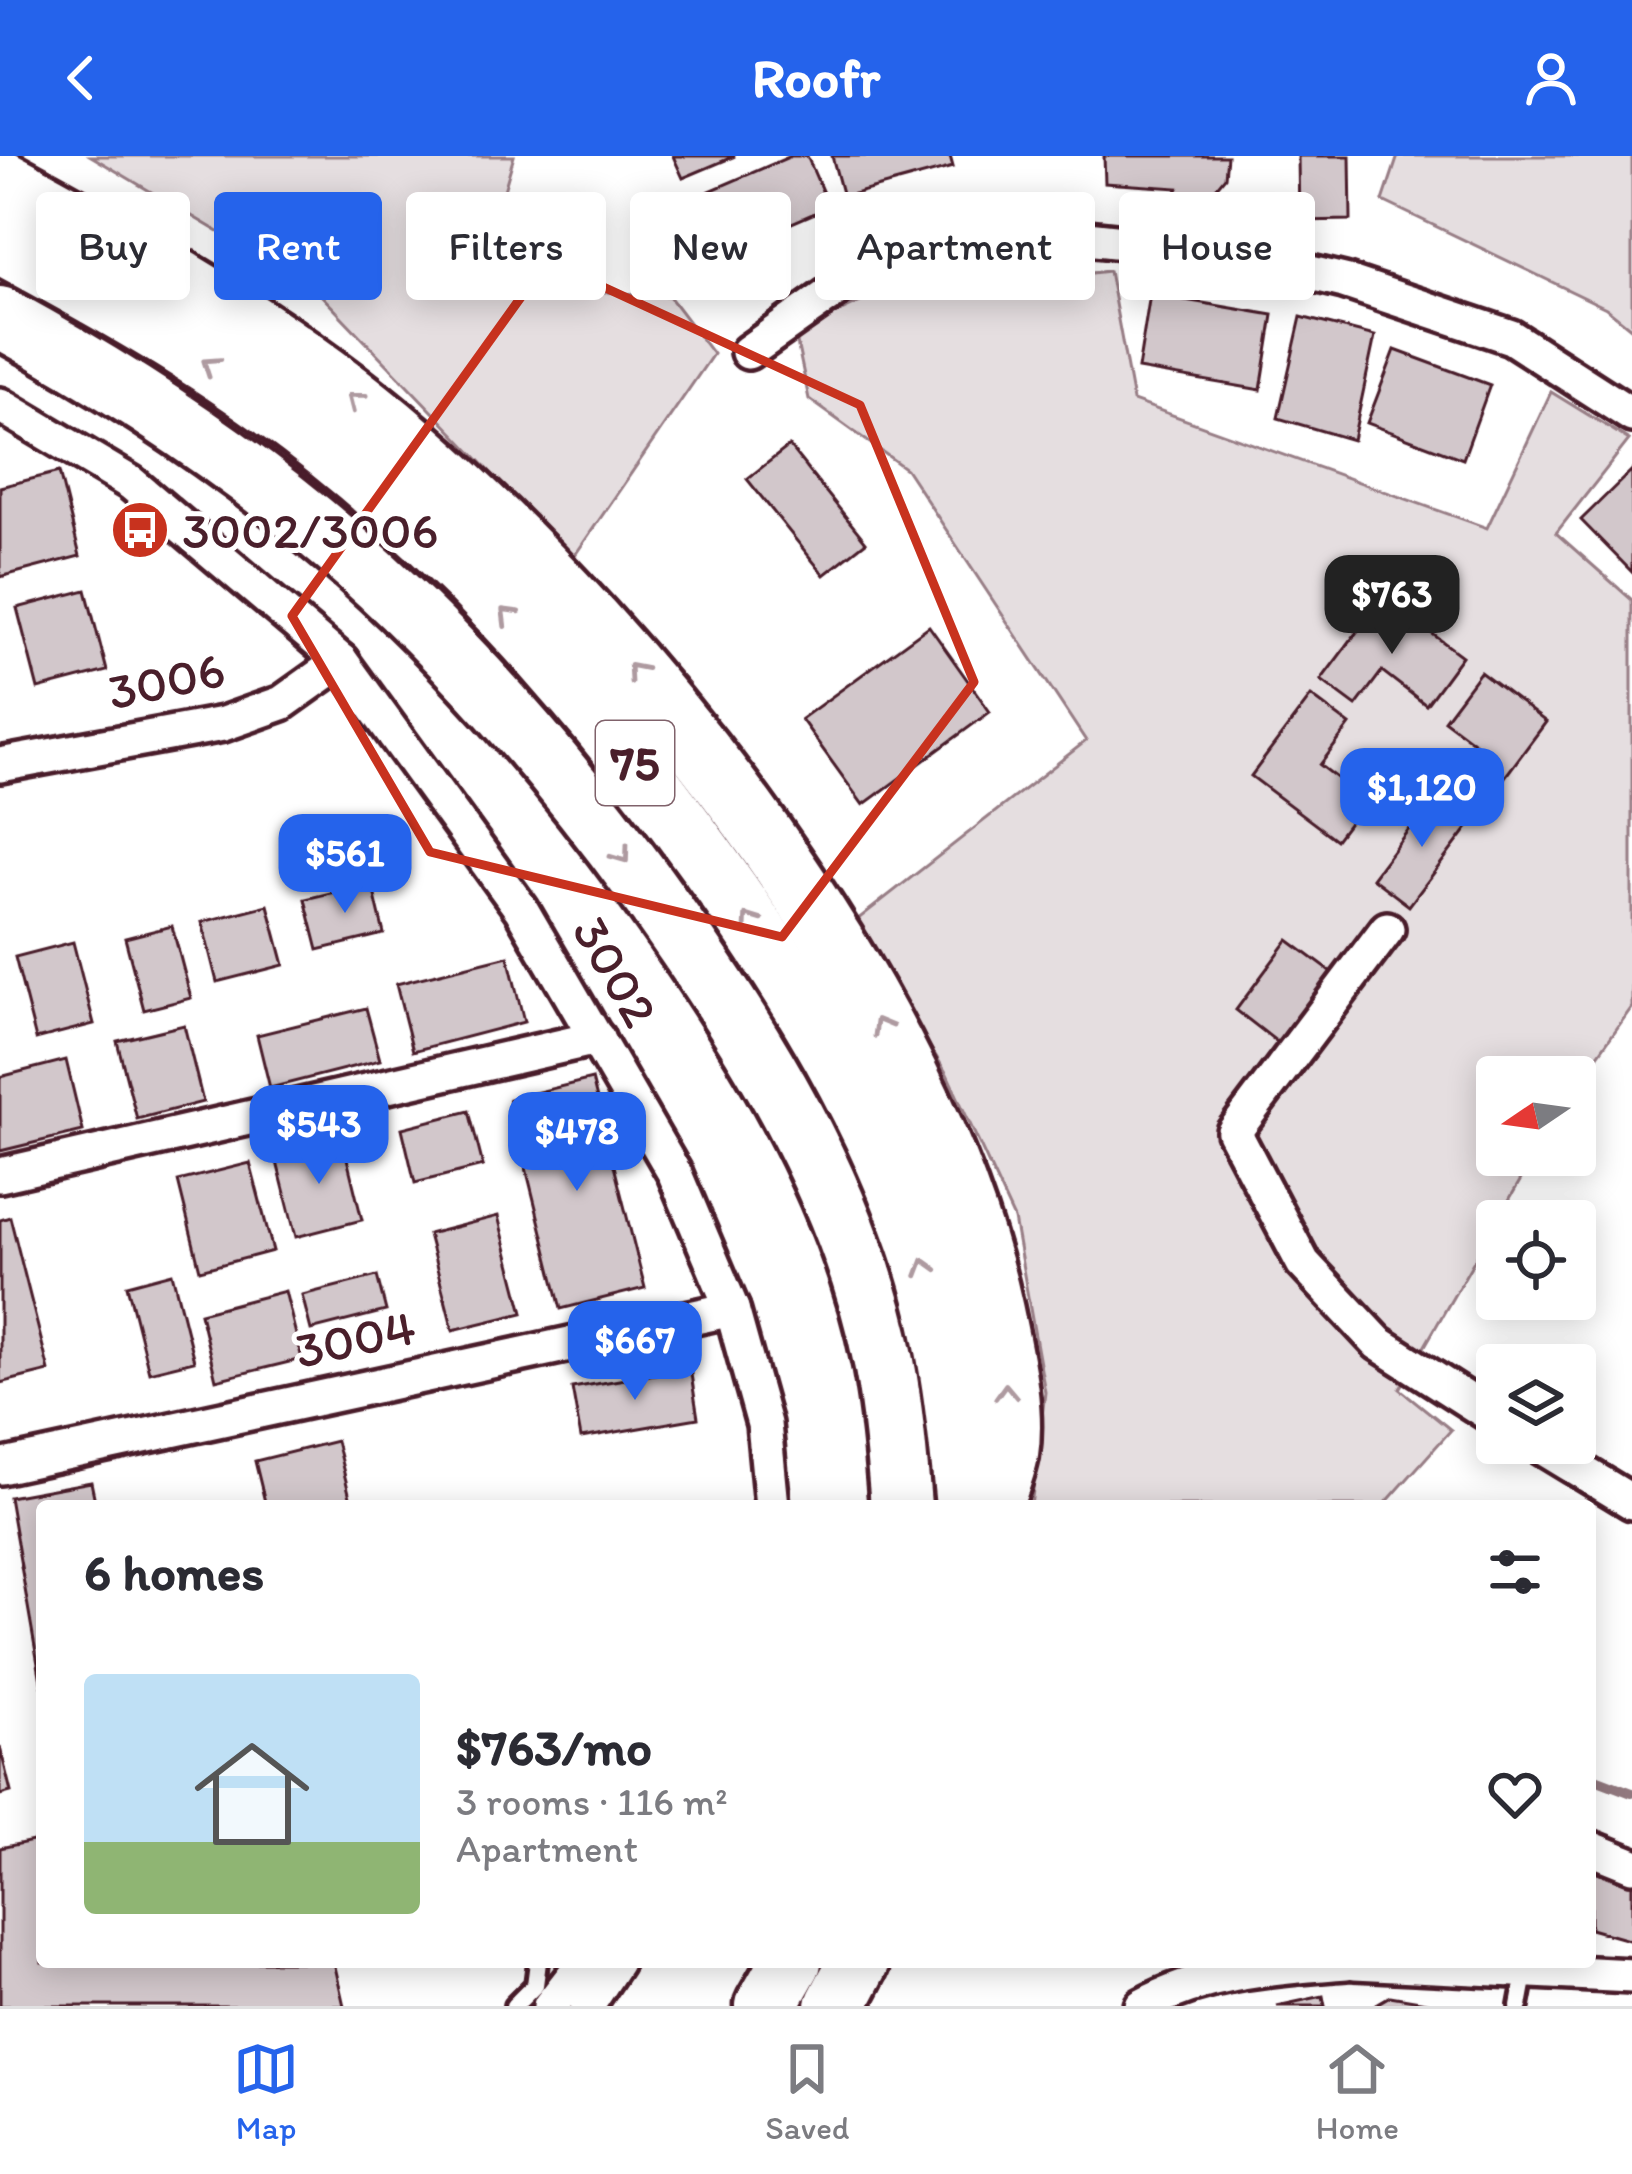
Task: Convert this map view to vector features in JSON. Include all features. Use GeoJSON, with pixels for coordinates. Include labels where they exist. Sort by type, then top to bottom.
{"type":"FeatureCollection","features":[{"type":"Feature","properties":{"kind":"highway"},"geometry":{"type":"LineString","coordinates":[[0,179],[209,296],[409,442],[508,535],[651,689],[813,913],[910,1075],[947,1159],[980,1250],[1004,1364],[1008,1453],[994,1500]]}},
{"type":"Feature","properties":{"kind":"highway","name":"75"},"geometry":{"type":"LineString","coordinates":[[0,243],[179,344],[272,407],[372,486],[542,650],[607,725],[755,927],[860,1101],[926,1266],[947,1349],[965,1500]]}},
{"type":"Feature","properties":{"kind":"highway","name":"75"},"geometry":{"type":"LineString","coordinates":[[0,317],[145,399],[314,523],[452,651],[556,765],[701,964],[802,1131],[835,1204],[884,1361],[900,1500]]}},
{"type":"Feature","properties":{"kind":"highway"},"geometry":{"type":"LineString","coordinates":[[766,2006],[788,1968]]}},
{"type":"Feature","properties":{"kind":"highway"},"geometry":{"type":"LineString","coordinates":[[836,2006],[856,1968]]}},
{"type":"Feature","properties":{"kind":"street"},"geometry":{"type":"LineString","coordinates":[[748,352],[860,273],[952,252],[1078,237],[1227,253],[1344,281],[1510,338],[1632,415]]}},
{"type":"Feature","properties":{"kind":"street","name":"3002"},"geometry":{"type":"LineString","coordinates":[[0,406],[131,483],[341,661],[521,909],[675,1174],[732,1309],[764,1424],[771,1500]]}},
{"type":"Feature","properties":{"kind":"street","name":"3006"},"geometry":{"type":"LineString","coordinates":[[0,765],[223,724],[282,703],[341,661]]}},
{"type":"Feature","properties":{"kind":"street"},"geometry":{"type":"LineString","coordinates":[[1387,929],[1234,1132],[1303,1263],[1378,1343],[1476,1406]]}},
{"type":"Feature","properties":{"kind":"street"},"geometry":{"type":"LineString","coordinates":[[0,1175],[597,1039]]}},
{"type":"Feature","properties":{"kind":"street","name":"3004"},"geometry":{"type":"LineString","coordinates":[[0,1467],[732,1309]]}},
{"type":"Feature","properties":{"kind":"street"},"geometry":{"type":"LineString","coordinates":[[1570,1464],[1632,1502]]}},
{"type":"Feature","properties":{"kind":"street"},"geometry":{"type":"LineString","coordinates":[[1596,1850],[1632,1865]]}},
{"type":"Feature","properties":{"kind":"street"},"geometry":{"type":"LineString","coordinates":[[550,2006],[579,1968]]}},
{"type":"Feature","properties":{"kind":"street"},"geometry":{"type":"LineString","coordinates":[[586,2006],[612,1968]]}},
{"type":"Feature","properties":{"kind":"street"},"geometry":{"type":"LineString","coordinates":[[1142,2006],[1177,1988],[1237,1971],[1273,1968]]}},
{"type":"Feature","properties":{"kind":"street"},"geometry":{"type":"LineString","coordinates":[[1391,1968],[1522,1990],[1632,1976]]}},
{"type":"Feature","properties":{"kind":"lane"},"geometry":{"type":"LineString","coordinates":[[514,2006],[535,1985],[537,1968]]}},
{"type":"Feature","properties":{"kind":"highlighted area"},"geometry":{"type":"Polygon","coordinates":[[[547,261],[860,405],[974,682],[782,937],[430,852],[292,616],[547,261]]]}},
{"type":"Feature","properties":{"kind":"shaded area"},"geometry":{"type":"Polygon","coordinates":[[[91,156],[514,156],[504,192],[406,192],[406,300],[606,300],[606,292],[630,294],[630,300],[672,300],[713,354],[573,558],[326,300],[382,300],[382,192],[214,192],[214,229],[190,215],[190,192],[151,192],[91,156]]]}},
{"type":"Feature","properties":{"kind":"shaded area"},"geometry":{"type":"Polygon","coordinates":[[[1398,156],[1632,156],[1632,329],[1606,308],[1383,201],[1398,156]]]}},
{"type":"Feature","properties":{"kind":"shaded area"},"geometry":{"type":"Polygon","coordinates":[[[1109,271],[1133,401],[1487,528],[1551,392],[1629,440],[1556,533],[1632,600],[1632,1007],[1596,1058],[1476,1056],[1476,1176],[1523,1176],[1509,1200],[1476,1200],[1476,1257],[1400,1389],[1451,1430],[1388,1500],[1032,1500],[1045,1392],[1014,1219],[947,1074],[853,923],[1086,741],[906,469],[809,399],[795,333],[865,300],[1095,300],[1095,273],[1109,271]]]}},
{"type":"Feature","properties":{"kind":"building"},"geometry":{"type":"Polygon","coordinates":[[[673,156],[735,156],[683,178],[673,156]]]}},
{"type":"Feature","properties":{"kind":"building"},"geometry":{"type":"Polygon","coordinates":[[[791,156],[807,156],[823,192],[815,192],[815,213],[791,223],[791,192],[707,192],[791,156]]]}},
{"type":"Feature","properties":{"kind":"building"},"geometry":{"type":"Polygon","coordinates":[[[832,156],[950,156],[953,167],[861,192],[842,192],[832,156]]]}},
{"type":"Feature","properties":{"kind":"building"},"geometry":{"type":"Polygon","coordinates":[[[1104,156],[1227,156],[1225,177],[1213,192],[1105,183],[1104,156]]]}},
{"type":"Feature","properties":{"kind":"building"},"geometry":{"type":"Polygon","coordinates":[[[1298,156],[1350,156],[1351,220],[1315,221],[1315,192],[1299,192],[1298,156]]]}},
{"type":"Feature","properties":{"kind":"building"},"geometry":{"type":"Polygon","coordinates":[[[1149,300],[1185,300],[1273,315],[1261,390],[1138,369],[1149,300]]]}},
{"type":"Feature","properties":{"kind":"building"},"geometry":{"type":"Polygon","coordinates":[[[1301,317],[1375,336],[1353,440],[1278,418],[1301,317]]]}},
{"type":"Feature","properties":{"kind":"building"},"geometry":{"type":"Polygon","coordinates":[[[1395,350],[1490,385],[1463,459],[1367,423],[1395,350]]]}},
{"type":"Feature","properties":{"kind":"building"},"geometry":{"type":"Polygon","coordinates":[[[789,446],[866,542],[824,575],[747,479],[789,446]]]}},
{"type":"Feature","properties":{"kind":"building"},"geometry":{"type":"Polygon","coordinates":[[[1632,470],[1632,572],[1581,520],[1632,470]]]}},
{"type":"Feature","properties":{"kind":"building"},"geometry":{"type":"Polygon","coordinates":[[[59,472],[80,556],[0,577],[0,487],[59,472]]]}},
{"type":"Feature","properties":{"kind":"building"},"geometry":{"type":"Polygon","coordinates":[[[86,590],[107,671],[38,689],[17,608],[86,590]]]}},
{"type":"Feature","properties":{"kind":"building"},"geometry":{"type":"Polygon","coordinates":[[[1383,597],[1462,656],[1426,705],[1382,671],[1356,706],[1321,680],[1383,597]]]}},
{"type":"Feature","properties":{"kind":"building"},"geometry":{"type":"Polygon","coordinates":[[[929,626],[990,712],[863,805],[801,719],[929,626]]]}},
{"type":"Feature","properties":{"kind":"building"},"geometry":{"type":"Polygon","coordinates":[[[1480,672],[1546,722],[1481,809],[1447,782],[1476,744],[1444,720],[1480,672]]]}},
{"type":"Feature","properties":{"kind":"building"},"geometry":{"type":"Polygon","coordinates":[[[1311,696],[1350,725],[1320,765],[1366,800],[1336,840],[1251,776],[1311,696]]]}},
{"type":"Feature","properties":{"kind":"building"},"geometry":{"type":"Polygon","coordinates":[[[1436,793],[1473,821],[1409,906],[1372,878],[1436,793]]]}},
{"type":"Feature","properties":{"kind":"building"},"geometry":{"type":"Polygon","coordinates":[[[372,883],[384,934],[318,950],[305,899],[372,883]]]}},
{"type":"Feature","properties":{"kind":"building"},"geometry":{"type":"Polygon","coordinates":[[[268,905],[284,965],[217,982],[202,922],[268,905]]]}},
{"type":"Feature","properties":{"kind":"building"},"geometry":{"type":"Polygon","coordinates":[[[172,926],[191,998],[144,1010],[125,938],[172,926]]]}},
{"type":"Feature","properties":{"kind":"building"},"geometry":{"type":"Polygon","coordinates":[[[1288,940],[1334,974],[1281,1045],[1236,1010],[1288,940]]]}},
{"type":"Feature","properties":{"kind":"building"},"geometry":{"type":"Polygon","coordinates":[[[73,942],[94,1024],[36,1039],[15,957],[73,942]]]}},
{"type":"Feature","properties":{"kind":"building"},"geometry":{"type":"Polygon","coordinates":[[[508,956],[524,1022],[413,1051],[396,984],[508,956]]]}},
{"type":"Feature","properties":{"kind":"building"},"geometry":{"type":"Polygon","coordinates":[[[366,1008],[380,1060],[270,1088],[257,1035],[366,1008]]]}},
{"type":"Feature","properties":{"kind":"building"},"geometry":{"type":"Polygon","coordinates":[[[184,1025],[203,1102],[137,1119],[117,1041],[184,1025]]]}},
{"type":"Feature","properties":{"kind":"building"},"geometry":{"type":"Polygon","coordinates":[[[66,1060],[83,1131],[0,1151],[0,1077],[66,1060]]]}},
{"type":"Feature","properties":{"kind":"building"},"geometry":{"type":"Polygon","coordinates":[[[592,1079],[645,1288],[561,1309],[509,1099],[592,1079]]]}},
{"type":"Feature","properties":{"kind":"building"},"geometry":{"type":"Polygon","coordinates":[[[469,1111],[483,1166],[415,1183],[402,1128],[469,1111]]]}},
{"type":"Feature","properties":{"kind":"building"},"geometry":{"type":"Polygon","coordinates":[[[342,1138],[362,1220],[296,1237],[275,1154],[342,1138]]]}},
{"type":"Feature","properties":{"kind":"building"},"geometry":{"type":"Polygon","coordinates":[[[250,1163],[273,1251],[200,1270],[178,1181],[250,1163]]]}},
{"type":"Feature","properties":{"kind":"building"},"geometry":{"type":"Polygon","coordinates":[[[498,1216],[523,1313],[453,1330],[428,1234],[498,1216]]]}},
{"type":"Feature","properties":{"kind":"building"},"geometry":{"type":"Polygon","coordinates":[[[10,1217],[49,1371],[0,1383],[0,1220],[10,1217]]]}},
{"type":"Feature","properties":{"kind":"building"},"geometry":{"type":"Polygon","coordinates":[[[172,1273],[194,1361],[149,1372],[127,1285],[172,1273]]]}},
{"type":"Feature","properties":{"kind":"building"},"geometry":{"type":"Polygon","coordinates":[[[377,1276],[386,1311],[311,1330],[302,1295],[377,1276]]]}},
{"type":"Feature","properties":{"kind":"building"},"geometry":{"type":"Polygon","coordinates":[[[285,1291],[302,1359],[216,1380],[200,1313],[285,1291]]]}},
{"type":"Feature","properties":{"kind":"building"},"geometry":{"type":"Polygon","coordinates":[[[690,1368],[698,1418],[581,1438],[572,1388],[690,1368]]]}},
{"type":"Feature","properties":{"kind":"building"},"geometry":{"type":"Polygon","coordinates":[[[336,1441],[351,1500],[265,1500],[255,1461],[336,1441]]]}},
{"type":"Feature","properties":{"kind":"building"},"geometry":{"type":"Polygon","coordinates":[[[91,1482],[95,1500],[36,1500],[36,1652],[9,1497],[91,1482]]]}},
{"type":"Feature","properties":{"kind":"building"},"geometry":{"type":"Polygon","coordinates":[[[0,1747],[11,1792],[0,1795],[0,1747]]]}},
{"type":"Feature","properties":{"kind":"building"},"geometry":{"type":"Polygon","coordinates":[[[36,1840],[36,1968],[335,1968],[344,2006],[0,2006],[0,1848],[36,1840]]]}},
{"type":"Feature","properties":{"kind":"building"},"geometry":{"type":"Polygon","coordinates":[[[1596,1866],[1632,1876],[1632,1941],[1596,1931],[1596,1866]]]}},
{"type":"Feature","properties":{"kind":"building"},"geometry":{"type":"Polygon","coordinates":[[[1323,1996],[1325,2006],[1277,2006],[1323,1996]]]}},
{"type":"Feature","properties":{"kind":"building"},"geometry":{"type":"Polygon","coordinates":[[[1390,1996],[1450,2006],[1373,2006],[1390,1996]]]}},
{"type":"Feature","properties":{"kind":"waterway"},"geometry":{"type":"LineString","coordinates":[[1596,1779],[1632,1793]]}},
{"type":"Feature","properties":{"kind":"place","name":"3002/3006"},"geometry":{"type":"Point","coordinates":[140,530]}}]}
